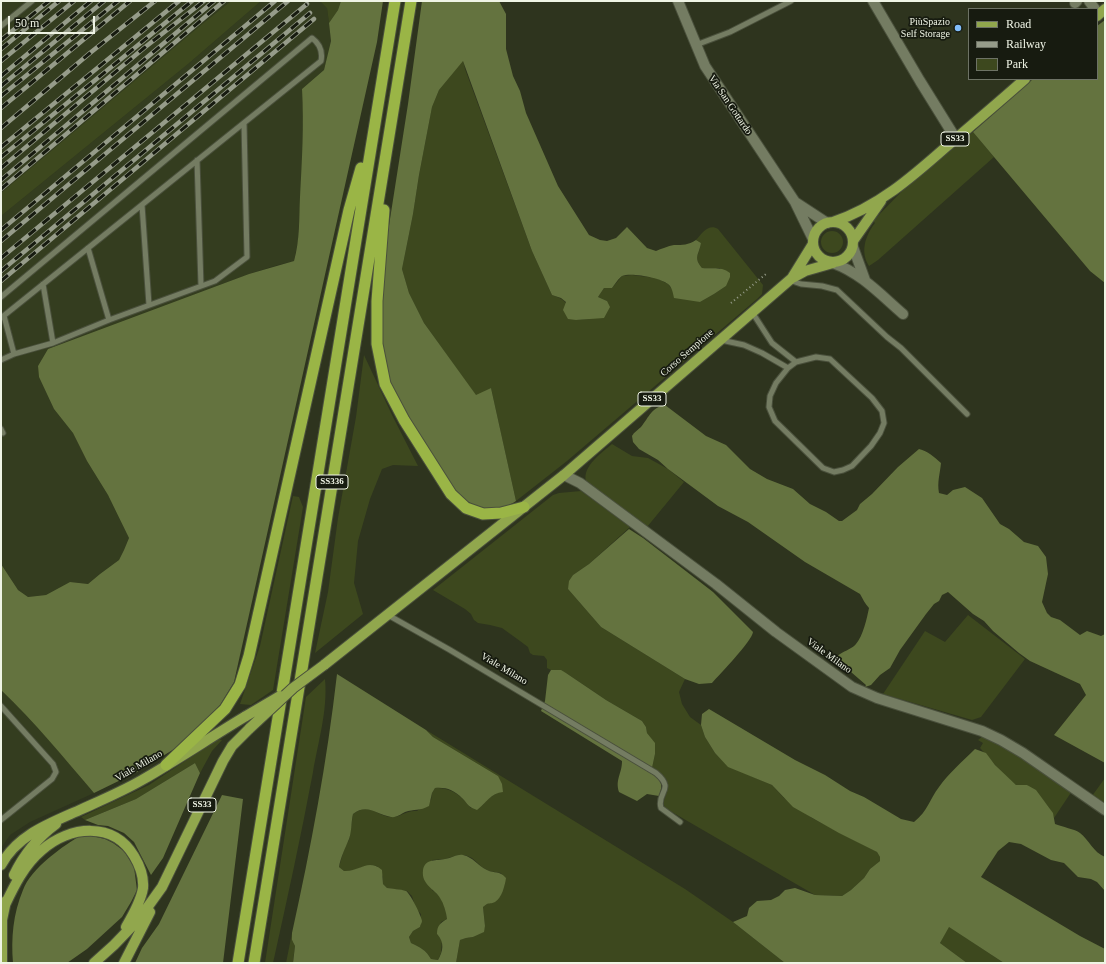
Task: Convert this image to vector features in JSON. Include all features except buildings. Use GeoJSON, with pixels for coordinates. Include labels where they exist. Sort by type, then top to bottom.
{"type":"FeatureCollection","features":[{"type":"Feature","properties":{"kind":"highway","name":"SS336"},"geometry":{"type":"LineString","coordinates":[[238,963],[395,1]]}},
{"type":"Feature","properties":{"kind":"highway","name":"SS336"},"geometry":{"type":"LineString","coordinates":[[254,963],[411,1]]}},
{"type":"Feature","properties":{"kind":"highway"},"geometry":{"type":"LineString","coordinates":[[166,765],[225,708],[240,685],[249,656],[349,210],[376,114]]}},
{"type":"Feature","properties":{"kind":"highway"},"geometry":{"type":"LineString","coordinates":[[392,116],[380,246],[377,301],[377,344],[385,384],[404,420],[451,494],[466,508],[483,514],[501,513],[524,507]]}},
{"type":"Feature","properties":{"kind":"main road","name":"SS33"},"geometry":{"type":"LineString","coordinates":[[813,242],[818,230],[830,223],[849,217],[884,198],[956,139],[1024,80]]}},
{"type":"Feature","properties":{"kind":"main road","name":"SS33"},"geometry":{"type":"LineString","coordinates":[[833,262],[846,258],[850,253],[853,244],[884,198]]}},
{"type":"Feature","properties":{"kind":"main road"},"geometry":{"type":"LineString","coordinates":[[830,223],[840,223],[845,226],[849,230],[853,244]]}},
{"type":"Feature","properties":{"kind":"main road","name":"Corso Sempione"},"geometry":{"type":"LineString","coordinates":[[791,279],[813,242]]}},
{"type":"Feature","properties":{"kind":"main road"},"geometry":{"type":"LineString","coordinates":[[813,242],[815,250],[822,259],[833,262]]}},
{"type":"Feature","properties":{"kind":"main road","name":"Corso Sempione"},"geometry":{"type":"LineString","coordinates":[[524,507],[564,475],[791,279],[805,271],[833,262]]}},
{"type":"Feature","properties":{"kind":"main road","name":"Viale Milano"},"geometry":{"type":"LineString","coordinates":[[2,863],[12,850],[29,834],[47,824],[111,796],[166,765],[293,688],[524,507]]}},
{"type":"Feature","properties":{"kind":"main road","name":"Viale Milano"},"geometry":{"type":"LineString","coordinates":[[94,963],[139,919],[162,887],[225,757],[238,739],[293,688]]}},
{"type":"Feature","properties":{"kind":"main road"},"geometry":{"type":"LineString","coordinates":[[2,963],[2,920],[8,891],[14,875],[32,847],[47,831],[76,812]]}},
{"type":"Feature","properties":{"kind":"main road"},"geometry":{"type":"LineString","coordinates":[[4,907],[17,879],[22,872],[36,855],[50,844],[66,834],[83,830],[99,831],[108,834],[122,842],[133,853],[141,870],[143,888],[131,918],[114,945]]}},
{"type":"Feature","properties":{"kind":"main road"},"geometry":{"type":"LineString","coordinates":[[124,963],[162,887]]}},
{"type":"Feature","properties":{"kind":"street","name":"Via San Gottardo"},"geometry":{"type":"LineString","coordinates":[[678,1],[704,66],[795,202],[813,242]]}},
{"type":"Feature","properties":{"kind":"street"},"geometry":{"type":"LineString","coordinates":[[873,1],[956,139]]}},
{"type":"Feature","properties":{"kind":"street","name":"Via San Gottardo"},"geometry":{"type":"LineString","coordinates":[[795,202],[830,223]]}},
{"type":"Feature","properties":{"kind":"street"},"geometry":{"type":"LineString","coordinates":[[853,244],[866,282]]}},
{"type":"Feature","properties":{"kind":"street"},"geometry":{"type":"LineString","coordinates":[[833,262],[847,268],[866,282],[903,314]]}},
{"type":"Feature","properties":{"kind":"street","name":"Viale Milano"},"geometry":{"type":"LineString","coordinates":[[564,475],[586,487],[710,580],[776,632],[852,687],[877,698],[982,731],[1001,740],[1023,753],[1105,810]]}},
{"type":"Feature","properties":{"kind":"lane"},"geometry":{"type":"LineString","coordinates":[[1,26],[32,1]]}},
{"type":"Feature","properties":{"kind":"lane"},"geometry":{"type":"LineString","coordinates":[[696,45],[730,32],[791,1]]}},
{"type":"Feature","properties":{"kind":"lane"},"geometry":{"type":"LineString","coordinates":[[1,297],[312,38],[318,43],[323,53],[321,61],[2,317],[14,354]]}},
{"type":"Feature","properties":{"kind":"lane"},"geometry":{"type":"LineString","coordinates":[[1,360],[14,354],[53,343],[215,281],[247,257],[244,123]]}},
{"type":"Feature","properties":{"kind":"lane"},"geometry":{"type":"LineString","coordinates":[[198,160],[201,286]]}},
{"type":"Feature","properties":{"kind":"lane"},"geometry":{"type":"LineString","coordinates":[[142,205],[149,305]]}},
{"type":"Feature","properties":{"kind":"lane"},"geometry":{"type":"LineString","coordinates":[[88,248],[110,320]]}},
{"type":"Feature","properties":{"kind":"lane"},"geometry":{"type":"LineString","coordinates":[[791,279],[801,284],[822,286],[837,290],[887,337],[901,348],[966,414]]}},
{"type":"Feature","properties":{"kind":"lane"},"geometry":{"type":"LineString","coordinates":[[44,284],[53,343]]}},
{"type":"Feature","properties":{"kind":"lane"},"geometry":{"type":"LineString","coordinates":[[752,312],[772,343],[796,362]]}},
{"type":"Feature","properties":{"kind":"lane"},"geometry":{"type":"LineString","coordinates":[[720,340],[744,345],[762,353],[788,368]]}},
{"type":"Feature","properties":{"kind":"lane"},"geometry":{"type":"LineString","coordinates":[[816,358],[830,359],[872,398],[882,411],[884,423],[880,432],[871,446],[852,466],[834,472],[823,468],[775,421],[769,407],[770,396],[776,383],[788,368],[796,362],[816,358]]}},
{"type":"Feature","properties":{"kind":"lane","name":"Viale Milano"},"geometry":{"type":"LineString","coordinates":[[388,615],[450,650],[656,773],[665,782],[665,787],[661,798],[661,808],[680,822]]}},
{"type":"Feature","properties":{"kind":"lane"},"geometry":{"type":"LineString","coordinates":[[1,706],[53,764],[56,772],[52,779],[1,820]]}},
{"type":"Feature","properties":{"kind":"path"},"geometry":{"type":"LineString","coordinates":[[731,303],[766,274]]}},
{"type":"Feature","properties":{"kind":"shaded area"},"geometry":{"type":"Polygon","coordinates":[[[1,1],[231,1],[1,193],[1,1]]]}},
{"type":"Feature","properties":{"kind":"shaded area"},"geometry":{"type":"Polygon","coordinates":[[[261,1],[320,1],[327,7],[331,41],[324,70],[302,89],[302,176],[298,241],[294,261],[249,274],[48,349],[38,366],[39,377],[54,409],[73,433],[87,461],[108,495],[129,538],[119,560],[88,584],[70,582],[46,595],[28,597],[18,590],[1,564],[1,216],[188,64],[261,1]]]}},
{"type":"Feature","properties":{"kind":"shaded area"},"geometry":{"type":"Polygon","coordinates":[[[341,1],[383,1],[377,42],[234,682],[220,705],[179,746],[137,772],[94,793],[37,727],[1,690],[1,564],[18,590],[28,597],[46,595],[70,582],[88,584],[119,560],[129,538],[108,495],[87,461],[73,433],[54,409],[39,377],[38,366],[48,349],[249,274],[294,261],[299,229],[303,116],[302,89],[324,70],[331,41],[329,23],[338,10],[341,1]]]}},
{"type":"Feature","properties":{"kind":"shaded area"},"geometry":{"type":"Polygon","coordinates":[[[422,1],[499,1],[506,14],[506,49],[513,76],[520,91],[526,113],[558,186],[589,235],[600,240],[607,241],[616,238],[627,227],[647,248],[656,251],[672,245],[688,244],[696,240],[701,243],[697,258],[702,268],[724,269],[730,273],[726,286],[700,302],[674,298],[669,285],[659,280],[639,275],[622,276],[612,288],[604,288],[598,297],[607,301],[610,307],[604,318],[576,320],[568,319],[563,310],[566,302],[561,298],[552,295],[532,251],[463,61],[439,90],[432,107],[402,269],[409,293],[424,323],[476,395],[491,388],[516,501],[508,506],[500,508],[492,509],[476,506],[455,492],[403,411],[390,386],[381,343],[380,326],[385,251],[408,104],[422,1]]]}},
{"type":"Feature","properties":{"kind":"shaded area"},"geometry":{"type":"Polygon","coordinates":[[[1105,20],[1105,283],[1090,271],[973,132],[1032,80],[1098,80],[1098,25],[1105,20]]]}},
{"type":"Feature","properties":{"kind":"shaded area"},"geometry":{"type":"Polygon","coordinates":[[[665,405],[706,436],[726,445],[750,469],[767,479],[793,489],[810,504],[839,521],[842,521],[857,510],[860,504],[919,449],[933,456],[941,463],[938,482],[939,493],[947,495],[953,490],[965,487],[982,498],[1000,524],[1009,529],[1024,542],[1038,546],[1046,557],[1048,574],[1042,602],[1047,613],[1051,617],[1060,620],[1080,635],[1087,631],[1101,636],[1105,634],[1105,763],[1054,735],[1086,695],[1080,684],[1030,661],[948,592],[942,595],[939,601],[934,604],[926,614],[900,650],[890,668],[880,675],[871,685],[865,687],[866,685],[851,672],[833,664],[836,657],[856,644],[863,632],[869,608],[860,594],[805,562],[748,522],[718,506],[658,460],[639,449],[633,442],[632,436],[654,410],[665,405]]]}},
{"type":"Feature","properties":{"kind":"shaded area"},"geometry":{"type":"Polygon","coordinates":[[[629,529],[713,592],[753,632],[742,650],[712,683],[699,684],[685,679],[601,627],[568,589],[569,581],[573,575],[589,564],[629,529]]]}},
{"type":"Feature","properties":{"kind":"shaded area"},"geometry":{"type":"Polygon","coordinates":[[[551,670],[561,670],[606,700],[642,721],[646,727],[647,733],[655,743],[655,754],[652,768],[642,768],[655,776],[660,782],[661,790],[659,796],[647,794],[637,801],[619,792],[618,780],[622,761],[541,711],[545,701],[548,675],[551,670]]]}},
{"type":"Feature","properties":{"kind":"shaded area"},"geometry":{"type":"Polygon","coordinates":[[[337,674],[426,730],[433,737],[498,776],[502,784],[503,792],[492,796],[477,810],[470,806],[453,791],[435,788],[432,793],[429,806],[423,809],[405,812],[395,817],[386,816],[367,809],[358,811],[353,814],[350,836],[340,863],[339,867],[344,871],[355,870],[368,865],[377,867],[382,870],[383,884],[387,888],[406,891],[416,905],[422,921],[420,927],[413,931],[409,937],[411,943],[427,953],[431,959],[438,960],[441,953],[442,944],[440,937],[437,934],[438,927],[447,919],[445,908],[441,900],[424,879],[424,866],[432,861],[463,855],[467,856],[487,870],[504,876],[506,881],[500,898],[483,907],[485,926],[484,932],[473,937],[460,940],[456,963],[293,963],[295,946],[292,940],[292,933],[318,804],[337,674]]]}},
{"type":"Feature","properties":{"kind":"shaded area"},"geometry":{"type":"Polygon","coordinates":[[[1,690],[19,707],[94,793],[30,822],[10,835],[1,848],[1,690]]]}},
{"type":"Feature","properties":{"kind":"shaded area"},"geometry":{"type":"Polygon","coordinates":[[[709,709],[795,760],[825,775],[850,791],[864,797],[901,819],[914,822],[922,814],[943,782],[975,749],[986,753],[995,765],[1016,785],[1027,785],[1036,790],[1053,813],[1055,824],[1080,833],[1097,852],[1105,857],[1105,891],[1097,882],[1091,879],[1078,877],[1064,863],[1051,860],[1021,844],[1009,842],[998,851],[981,877],[1080,936],[1105,949],[1105,963],[1004,963],[949,927],[940,943],[967,963],[785,963],[733,922],[747,916],[749,908],[757,901],[771,900],[779,896],[785,890],[795,888],[815,895],[842,896],[864,878],[870,869],[880,861],[880,857],[877,852],[793,807],[772,785],[728,767],[715,753],[705,737],[701,725],[702,714],[709,709]]]}},
{"type":"Feature","properties":{"kind":"shaded area"},"geometry":{"type":"Polygon","coordinates":[[[195,763],[200,773],[163,858],[151,875],[134,842],[124,833],[108,826],[98,825],[85,820],[136,799],[195,763]]]}},
{"type":"Feature","properties":{"kind":"shaded area"},"geometry":{"type":"Polygon","coordinates":[[[222,795],[243,799],[223,963],[135,963],[142,948],[159,924],[222,795]]]}},
{"type":"Feature","properties":{"kind":"shaded area"},"geometry":{"type":"Polygon","coordinates":[[[83,834],[105,839],[124,851],[134,867],[137,890],[131,902],[122,917],[87,949],[67,963],[13,963],[12,944],[15,917],[27,882],[48,858],[83,834]]]}},
{"type":"Feature","properties":{"kind":"green space"},"geometry":{"type":"Polygon","coordinates":[[[231,1],[261,1],[188,64],[1,216],[1,193],[231,1]]]}},
{"type":"Feature","properties":{"kind":"green space"},"geometry":{"type":"Polygon","coordinates":[[[320,1],[341,1],[338,10],[329,23],[327,8],[320,1]]]}},
{"type":"Feature","properties":{"kind":"green space"},"geometry":{"type":"Polygon","coordinates":[[[463,60],[532,251],[552,295],[565,301],[576,320],[589,319],[607,301],[598,297],[604,288],[612,288],[622,276],[632,275],[656,278],[668,284],[671,288],[700,302],[726,286],[720,268],[702,268],[697,259],[701,243],[696,240],[701,234],[712,227],[718,229],[763,285],[762,294],[757,299],[567,461],[516,501],[491,388],[476,396],[424,323],[409,293],[402,269],[432,107],[439,90],[463,60]]]}},
{"type":"Feature","properties":{"kind":"green space"},"geometry":{"type":"Polygon","coordinates":[[[973,132],[994,157],[878,260],[869,266],[866,261],[864,250],[866,239],[875,223],[873,221],[904,189],[973,132]]]}},
{"type":"Feature","properties":{"kind":"green space"},"geometry":{"type":"Polygon","coordinates":[[[832,231],[840,234],[843,242],[840,250],[832,253],[824,250],[821,242],[824,234],[832,231]]]}},
{"type":"Feature","properties":{"kind":"green space"},"geometry":{"type":"Polygon","coordinates":[[[364,355],[418,466],[393,465],[382,469],[370,499],[358,541],[354,583],[363,614],[315,653],[328,592],[338,518],[356,417],[364,355]]]}},
{"type":"Feature","properties":{"kind":"green space"},"geometry":{"type":"Polygon","coordinates":[[[612,444],[632,456],[648,458],[668,469],[684,482],[647,527],[586,481],[587,470],[590,465],[612,444]]]}},
{"type":"Feature","properties":{"kind":"green space"},"geometry":{"type":"Polygon","coordinates":[[[581,491],[630,527],[589,564],[573,575],[568,589],[601,627],[685,679],[679,692],[682,704],[690,717],[701,725],[705,737],[715,753],[728,766],[772,785],[784,798],[812,818],[877,852],[880,857],[880,861],[870,869],[864,878],[851,890],[842,896],[815,895],[665,808],[663,803],[667,792],[667,780],[652,768],[655,754],[650,737],[642,721],[606,700],[566,673],[547,668],[547,660],[544,656],[533,655],[530,653],[528,647],[502,628],[478,623],[465,609],[433,590],[553,495],[581,491]]]}},
{"type":"Feature","properties":{"kind":"green space"},"geometry":{"type":"Polygon","coordinates":[[[293,496],[299,497],[303,507],[273,690],[251,705],[240,704],[260,646],[293,496]]]}},
{"type":"Feature","properties":{"kind":"green space"},"geometry":{"type":"Polygon","coordinates":[[[968,615],[1025,659],[981,717],[972,720],[883,694],[925,631],[945,642],[968,615]]]}},
{"type":"Feature","properties":{"kind":"green space"},"geometry":{"type":"Polygon","coordinates":[[[325,679],[326,691],[322,726],[294,868],[273,963],[265,963],[306,697],[325,679]]]}},
{"type":"Feature","properties":{"kind":"green space"},"geometry":{"type":"Polygon","coordinates":[[[426,730],[685,889],[733,922],[785,963],[456,963],[460,940],[473,937],[483,932],[485,926],[483,907],[499,897],[505,884],[501,873],[489,871],[472,858],[465,855],[432,860],[432,890],[443,902],[447,919],[441,922],[437,934],[442,940],[441,953],[438,960],[431,959],[422,949],[411,943],[409,937],[413,931],[420,927],[421,914],[416,909],[412,896],[407,891],[387,888],[383,884],[383,877],[377,866],[372,865],[348,871],[344,871],[339,867],[345,846],[349,840],[353,814],[359,810],[369,809],[382,815],[392,817],[417,811],[431,800],[432,793],[435,788],[447,789],[456,793],[471,808],[483,805],[486,800],[497,793],[498,776],[433,737],[426,730]]]}},
{"type":"Feature","properties":{"kind":"green space"},"geometry":{"type":"Polygon","coordinates":[[[983,736],[1009,750],[1072,791],[1054,818],[1047,804],[1039,796],[1027,785],[1016,785],[1005,776],[980,748],[983,743],[978,740],[983,736]]]}},
{"type":"Feature","properties":{"kind":"green space"},"geometry":{"type":"Polygon","coordinates":[[[218,739],[222,740],[212,751],[200,773],[195,763],[136,799],[85,820],[81,817],[149,785],[218,739]]]}},
{"type":"Feature","properties":{"kind":"green space"},"geometry":{"type":"Polygon","coordinates":[[[1105,778],[1105,805],[1092,796],[1105,778]]]}},
{"type":"Feature","properties":{"kind":"green space"},"geometry":{"type":"Polygon","coordinates":[[[948,926],[1004,963],[967,963],[940,943],[948,926]]]}},
{"type":"Feature","properties":{"kind":"green space"},"geometry":{"type":"Polygon","coordinates":[[[292,933],[292,940],[295,946],[293,963],[286,963],[292,933]]]}},
{"type":"Feature","properties":{"kind":"railway"},"geometry":{"type":"LineString","coordinates":[[1,40],[49,1]]}},
{"type":"Feature","properties":{"kind":"railway"},"geometry":{"type":"LineString","coordinates":[[1,49],[59,1]]}},
{"type":"Feature","properties":{"kind":"railway"},"geometry":{"type":"LineString","coordinates":[[1,61],[74,1]]}},
{"type":"Feature","properties":{"kind":"railway"},"geometry":{"type":"LineString","coordinates":[[1,76],[91,1]]}},
{"type":"Feature","properties":{"kind":"railway"},"geometry":{"type":"LineString","coordinates":[[1,86],[104,1]]}},
{"type":"Feature","properties":{"kind":"railway"},"geometry":{"type":"LineString","coordinates":[[1,96],[118,1]]}},
{"type":"Feature","properties":{"kind":"railway"},"geometry":{"type":"LineString","coordinates":[[1,108],[130,1]]}},
{"type":"Feature","properties":{"kind":"railway"},"geometry":{"type":"LineString","coordinates":[[1,128],[90,53],[155,1]]}},
{"type":"Feature","properties":{"kind":"railway"},"geometry":{"type":"LineString","coordinates":[[1,147],[179,1]]}},
{"type":"Feature","properties":{"kind":"railway"},"geometry":{"type":"LineString","coordinates":[[1,157],[192,1]]}},
{"type":"Feature","properties":{"kind":"railway"},"geometry":{"type":"LineString","coordinates":[[1,168],[144,48],[204,1]]}},
{"type":"Feature","properties":{"kind":"railway"},"geometry":{"type":"LineString","coordinates":[[1,180],[214,1]]}},
{"type":"Feature","properties":{"kind":"railway"},"geometry":{"type":"LineString","coordinates":[[1,189],[224,1]]}},
{"type":"Feature","properties":{"kind":"railway"},"geometry":{"type":"LineString","coordinates":[[1,230],[275,1]]}},
{"type":"Feature","properties":{"kind":"railway"},"geometry":{"type":"LineString","coordinates":[[1,241],[288,1]]}},
{"type":"Feature","properties":{"kind":"railway"},"geometry":{"type":"LineString","coordinates":[[1,258],[307,4]]}},
{"type":"Feature","properties":{"kind":"railway"},"geometry":{"type":"LineString","coordinates":[[1,271],[310,13]]}},
{"type":"Feature","properties":{"kind":"railway"},"geometry":{"type":"LineString","coordinates":[[1,281],[314,19]]}},
{"type":"Feature","properties":{"kind":"place","name":"PiùSpazio Self Storage"},"geometry":{"type":"Point","coordinates":[958,28]}}]}
